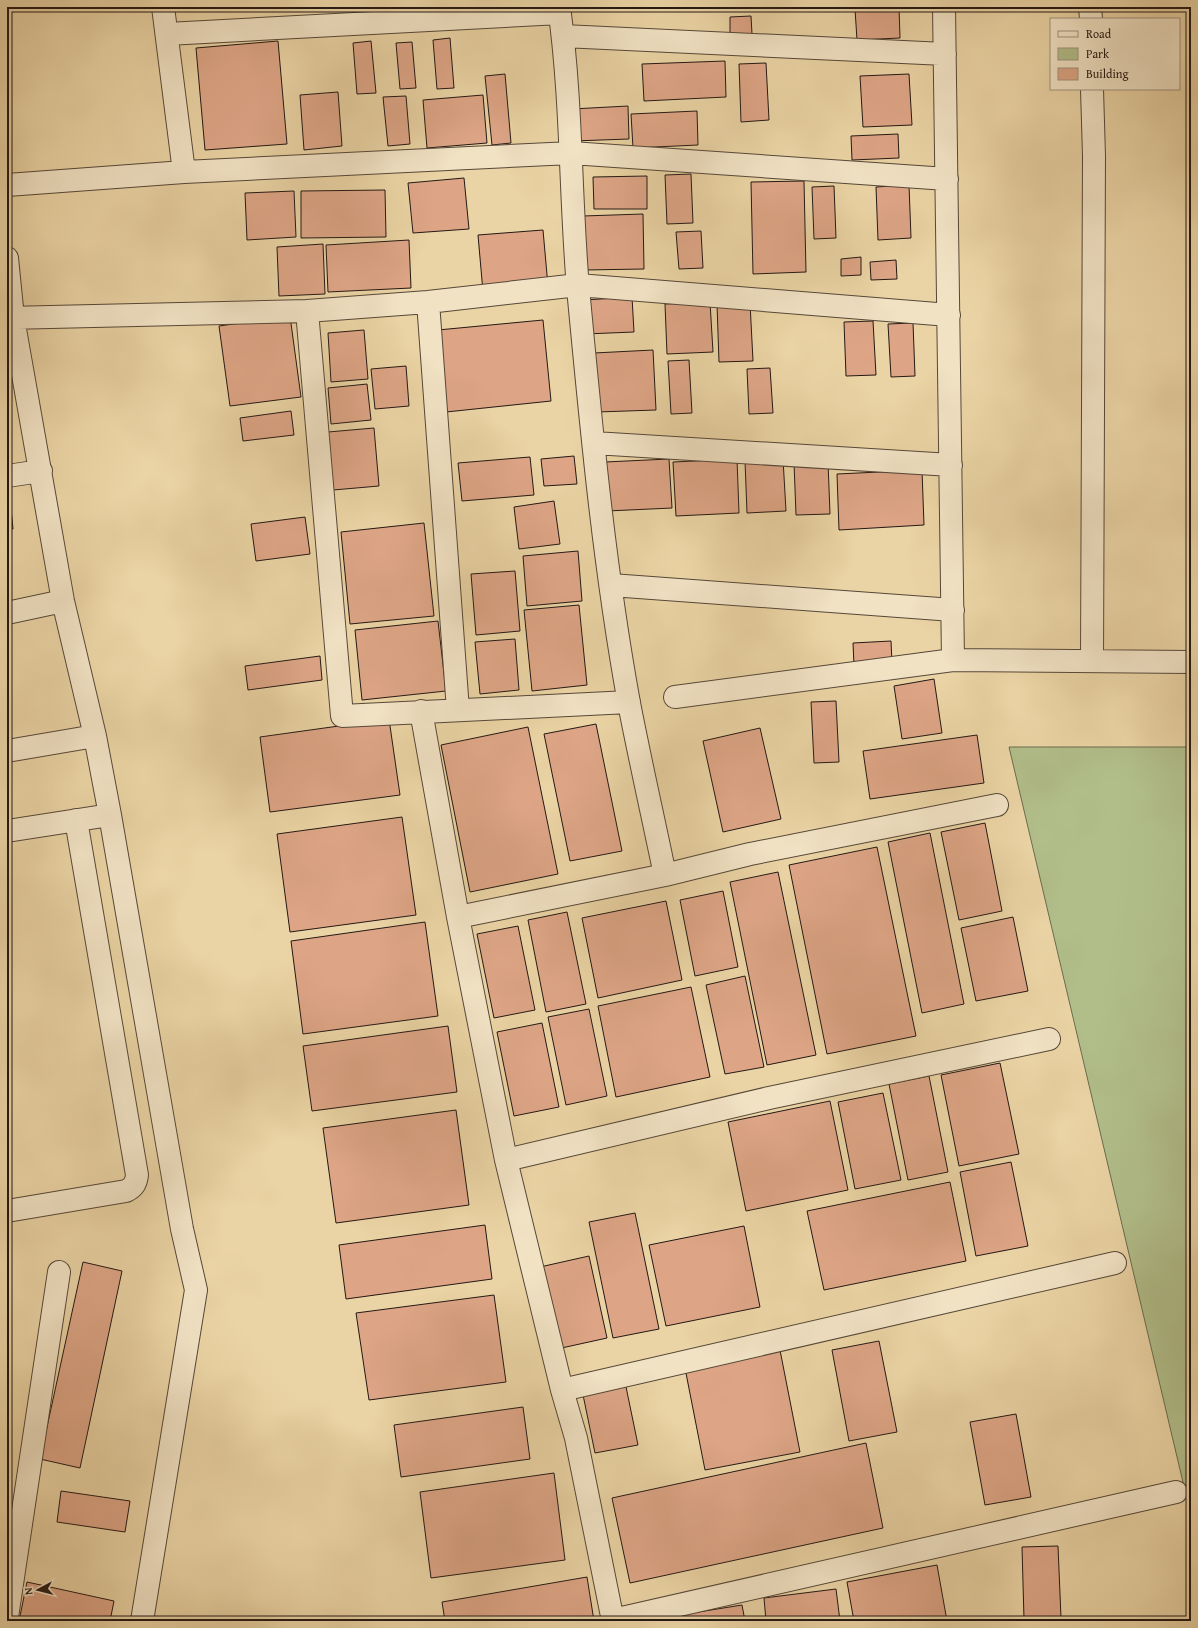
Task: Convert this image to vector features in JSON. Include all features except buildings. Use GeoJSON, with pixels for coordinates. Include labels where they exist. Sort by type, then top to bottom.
{"type":"FeatureCollection","features":[{"type":"Feature","properties":{"kind":"street"},"geometry":{"type":"LineString","coordinates":[[163,7],[184,172]]}},
{"type":"Feature","properties":{"kind":"street"},"geometry":{"type":"LineString","coordinates":[[944,7],[953,660]]}},
{"type":"Feature","properties":{"kind":"street"},"geometry":{"type":"LineString","coordinates":[[1090,7],[1090,18]]}},
{"type":"Feature","properties":{"kind":"street"},"geometry":{"type":"LineString","coordinates":[[167,34],[560,10],[571,153],[578,286],[594,443],[611,585],[629,702],[665,875]]}},
{"type":"Feature","properties":{"kind":"street"},"geometry":{"type":"LineString","coordinates":[[562,36],[945,54]]}},
{"type":"Feature","properties":{"kind":"street"},"geometry":{"type":"LineString","coordinates":[[1092,90],[1094,179],[1092,661]]}},
{"type":"Feature","properties":{"kind":"street"},"geometry":{"type":"LineString","coordinates":[[7,185],[184,172],[571,153],[947,180]]}},
{"type":"Feature","properties":{"kind":"street"},"geometry":{"type":"LineString","coordinates":[[7,258],[10,318],[41,471],[63,601],[95,736],[182,1229],[196,1290],[142,1621]]}},
{"type":"Feature","properties":{"kind":"street"},"geometry":{"type":"LineString","coordinates":[[10,318],[307,311],[428,302],[578,286],[949,315]]}},
{"type":"Feature","properties":{"kind":"street"},"geometry":{"type":"LineString","coordinates":[[428,302],[458,710]]}},
{"type":"Feature","properties":{"kind":"street"},"geometry":{"type":"LineString","coordinates":[[307,311],[342,716],[629,702]]}},
{"type":"Feature","properties":{"kind":"street"},"geometry":{"type":"LineString","coordinates":[[594,443],[951,465]]}},
{"type":"Feature","properties":{"kind":"street"},"geometry":{"type":"LineString","coordinates":[[7,476],[41,471]]}},
{"type":"Feature","properties":{"kind":"street"},"geometry":{"type":"LineString","coordinates":[[611,585],[953,610]]}},
{"type":"Feature","properties":{"kind":"street"},"geometry":{"type":"LineString","coordinates":[[7,613],[63,601]]}},
{"type":"Feature","properties":{"kind":"street"},"geometry":{"type":"LineString","coordinates":[[674,697],[953,660],[1191,662]]}},
{"type":"Feature","properties":{"kind":"street"},"geometry":{"type":"LineString","coordinates":[[421,711],[458,917],[506,1160],[562,1390],[576,1438],[613,1621],[1176,1492]]}},
{"type":"Feature","properties":{"kind":"street"},"geometry":{"type":"LineString","coordinates":[[7,751],[95,736]]}},
{"type":"Feature","properties":{"kind":"street"},"geometry":{"type":"LineString","coordinates":[[458,917],[665,875],[750,854],[997,805]]}},
{"type":"Feature","properties":{"kind":"street"},"geometry":{"type":"LineString","coordinates":[[7,831],[110,815]]}},
{"type":"Feature","properties":{"kind":"street"},"geometry":{"type":"LineString","coordinates":[[7,1211],[126,1191],[132,1188],[136,1182],[137,1175],[76,820]]}},
{"type":"Feature","properties":{"kind":"street"},"geometry":{"type":"LineString","coordinates":[[506,1160],[769,1098],[1049,1039]]}},
{"type":"Feature","properties":{"kind":"street"},"geometry":{"type":"LineString","coordinates":[[562,1390],[1115,1263]]}},
{"type":"Feature","properties":{"kind":"street"},"geometry":{"type":"LineString","coordinates":[[7,1617],[58,1272]]}},
{"type":"Feature","properties":{"kind":"green space"},"geometry":{"type":"Polygon","coordinates":[[[1009,747],[1191,747],[1191,1516],[1009,747]]]}}]}
